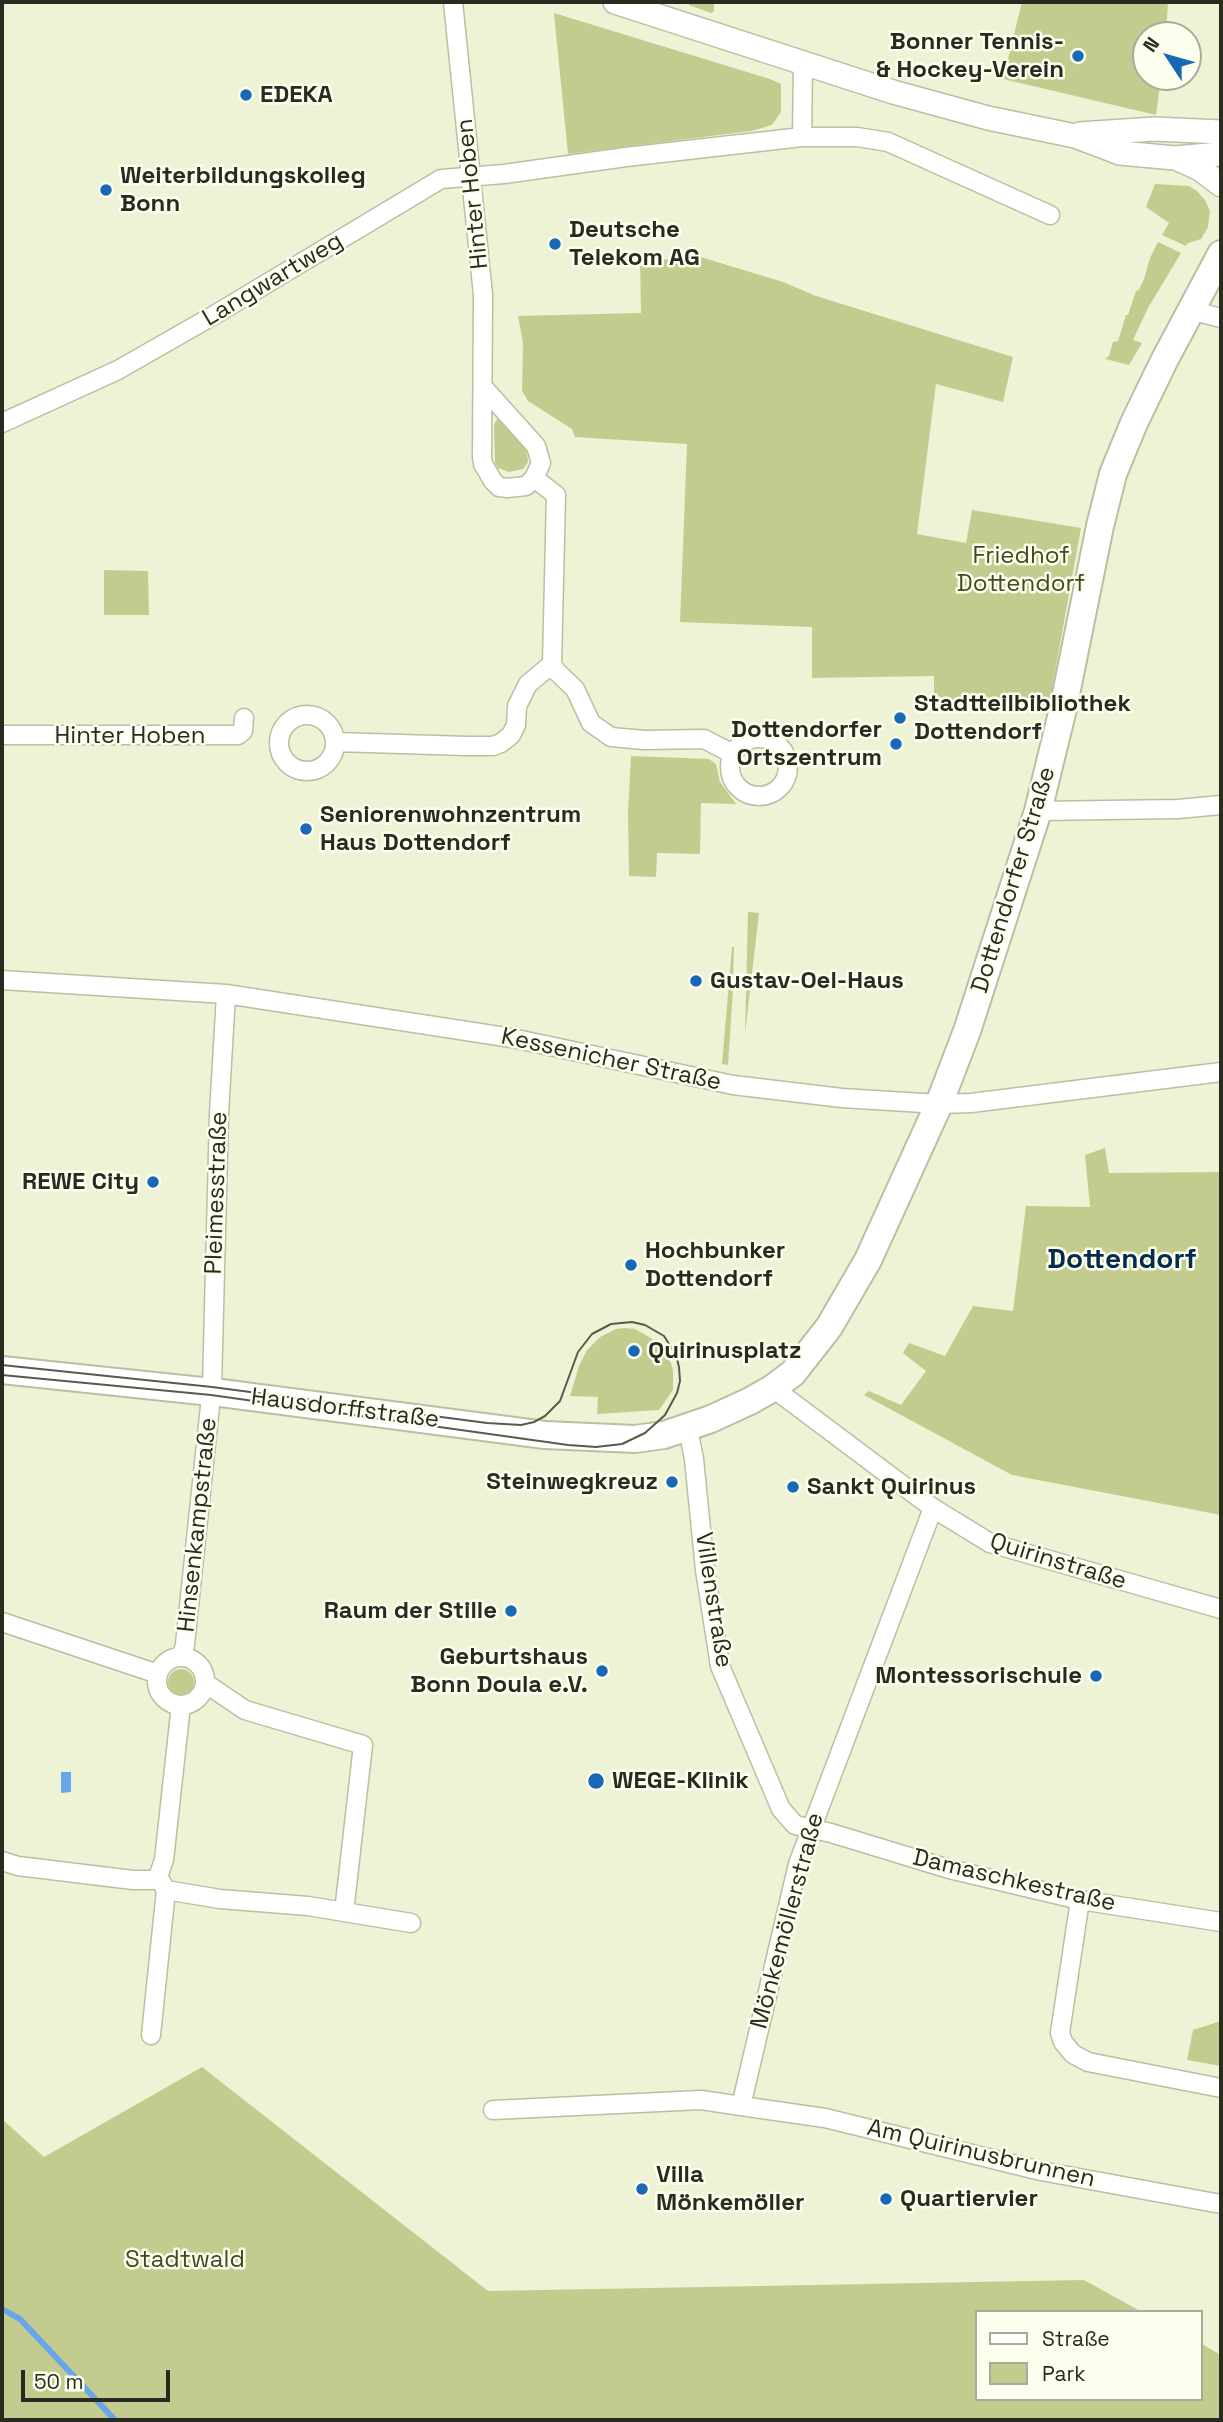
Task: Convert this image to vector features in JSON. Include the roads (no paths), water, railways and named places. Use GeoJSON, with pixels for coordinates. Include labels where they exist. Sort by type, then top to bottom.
{"type":"FeatureCollection","features":[{"type":"Feature","properties":{"kind":"main road","name":"Dottendorfer Straße"},"geometry":{"type":"LineString","coordinates":[[688,1429],[731,1411],[774,1388],[793,1373],[814,1349],[849,1295],[900,1194],[967,1031],[1038,811],[1063,709],[1103,508],[1113,474],[1134,423],[1221,254]]}},
{"type":"Feature","properties":{"kind":"main road","name":"Hausdorffstraße"},"geometry":{"type":"LineString","coordinates":[[2,1370],[211,1392],[545,1435],[635,1438],[688,1429]]}},
{"type":"Feature","properties":{"kind":"street","name":"Hinter Hoben"},"geometry":{"type":"LineString","coordinates":[[453,2],[483,295],[482,457],[488,474],[499,486],[526,486],[534,478]]}},
{"type":"Feature","properties":{"kind":"street"},"geometry":{"type":"LineString","coordinates":[[615,2],[803,64],[988,118],[1066,135],[1120,153],[1175,158],[1221,154]]}},
{"type":"Feature","properties":{"kind":"street"},"geometry":{"type":"LineString","coordinates":[[802,137],[803,64]]}},
{"type":"Feature","properties":{"kind":"street"},"geometry":{"type":"LineString","coordinates":[[1066,135],[1154,130],[1221,132]]}},
{"type":"Feature","properties":{"kind":"street","name":"Langwartweg"},"geometry":{"type":"LineString","coordinates":[[2,423],[118,370],[441,179],[504,174],[802,137],[857,137],[888,142],[1050,215]]}},
{"type":"Feature","properties":{"kind":"street"},"geometry":{"type":"LineString","coordinates":[[1175,158],[1200,169],[1221,185]]}},
{"type":"Feature","properties":{"kind":"street"},"geometry":{"type":"LineString","coordinates":[[1191,310],[1221,318]]}},
{"type":"Feature","properties":{"kind":"street"},"geometry":{"type":"LineString","coordinates":[[483,387],[536,446],[541,463],[534,478],[556,495],[552,664],[575,689],[591,723],[611,737],[644,740],[704,739],[733,754]]}},
{"type":"Feature","properties":{"kind":"street"},"geometry":{"type":"LineString","coordinates":[[335,742],[493,746],[511,735],[516,725],[517,706],[528,684],[552,664]]}},
{"type":"Feature","properties":{"kind":"street","name":"Hinter Hoben"},"geometry":{"type":"LineString","coordinates":[[2,735],[238,735],[243,731],[244,718]]}},
{"type":"Feature","properties":{"kind":"street"},"geometry":{"type":"LineString","coordinates":[[1038,811],[1178,809],[1221,805]]}},
{"type":"Feature","properties":{"kind":"street","name":"Kessenicher Straße"},"geometry":{"type":"LineString","coordinates":[[2,980],[226,993],[512,1038],[733,1085],[842,1098],[939,1104],[1221,1072]]}},
{"type":"Feature","properties":{"kind":"street","name":"Pleimesstraße"},"geometry":{"type":"LineString","coordinates":[[211,1392],[226,993]]}},
{"type":"Feature","properties":{"kind":"street","name":"Quirinstraße"},"geometry":{"type":"LineString","coordinates":[[774,1388],[973,1535],[998,1546],[1221,1609]]}},
{"type":"Feature","properties":{"kind":"street","name":"Hinsenkampstraße"},"geometry":{"type":"LineString","coordinates":[[182,1657],[186,1644],[211,1392]]}},
{"type":"Feature","properties":{"kind":"street","name":"Villenstraße"},"geometry":{"type":"LineString","coordinates":[[688,1429],[695,1459],[705,1570],[720,1666],[781,1809],[795,1825],[809,1829]]}},
{"type":"Feature","properties":{"kind":"street","name":"Mönkemöllerstraße"},"geometry":{"type":"LineString","coordinates":[[741,2106],[798,1864],[809,1829],[933,1508]]}},
{"type":"Feature","properties":{"kind":"street"},"geometry":{"type":"LineString","coordinates":[[2,1622],[158,1674],[157,1682],[162,1696],[173,1704],[181,1705],[197,1699],[205,1683]]}},
{"type":"Feature","properties":{"kind":"street","name":"Hinsenkampstraße"},"geometry":{"type":"LineString","coordinates":[[158,1674],[165,1664],[182,1657],[199,1666],[205,1683],[245,1710],[363,1745],[344,1912]]}},
{"type":"Feature","properties":{"kind":"street"},"geometry":{"type":"LineString","coordinates":[[151,2035],[164,1860],[181,1705]]}},
{"type":"Feature","properties":{"kind":"street","name":"Damaschkestraße"},"geometry":{"type":"LineString","coordinates":[[809,1829],[831,1833],[949,1869],[1080,1900],[1221,1922]]}},
{"type":"Feature","properties":{"kind":"street"},"geometry":{"type":"LineString","coordinates":[[2,1861],[18,1866],[152,1880],[220,1899],[308,1906],[411,1923]]}},
{"type":"Feature","properties":{"kind":"street"},"geometry":{"type":"LineString","coordinates":[[1080,1900],[1060,2033],[1063,2042],[1073,2054],[1088,2062],[1221,2088]]}},
{"type":"Feature","properties":{"kind":"street"},"geometry":{"type":"LineString","coordinates":[[493,2109],[701,2101],[741,2106]]}},
{"type":"Feature","properties":{"kind":"street","name":"Am Quirinusbrunnen"},"geometry":{"type":"LineString","coordinates":[[741,2106],[825,2118],[1041,2171],[1221,2204]]}},
{"type":"Feature","properties":{"kind":"water"},"geometry":{"type":"Polygon","coordinates":[[[61,1772],[71,1772],[71,1792],[61,1793],[61,1772]]]}},
{"type":"Feature","properties":{"kind":"waterway"},"geometry":{"type":"LineString","coordinates":[[2,2309],[20,2319],[115,2420]]}},
{"type":"Feature","properties":{"kind":"tram line"},"geometry":{"type":"LineString","coordinates":[[2,1365],[212,1387],[487,1423],[521,1425],[545,1416],[560,1401],[578,1352],[592,1334],[611,1324],[632,1322],[645,1325],[664,1336],[676,1355],[680,1381],[665,1415],[645,1433],[622,1444],[596,1447],[211,1395],[2,1375]]}},
{"type":"Feature","properties":{"kind":"place","name":"Bonner Tennis- & Hockey-Verein"},"geometry":{"type":"Point","coordinates":[1078,56]}},
{"type":"Feature","properties":{"kind":"place","name":"EDEKA"},"geometry":{"type":"Point","coordinates":[246,95]}},
{"type":"Feature","properties":{"kind":"place","name":"Weiterbildungskolleg Bonn"},"geometry":{"type":"Point","coordinates":[106,190]}},
{"type":"Feature","properties":{"kind":"place","name":"Deutsche Telekom AG"},"geometry":{"type":"Point","coordinates":[555,244]}},
{"type":"Feature","properties":{"kind":"place","name":"Stadtteilbibliothek Dottendorf"},"geometry":{"type":"Point","coordinates":[900,718]}},
{"type":"Feature","properties":{"kind":"place","name":"Dottendorfer Ortszentrum"},"geometry":{"type":"Point","coordinates":[896,744]}},
{"type":"Feature","properties":{"kind":"place","name":"Seniorenwohnzentrum Haus Dottendorf"},"geometry":{"type":"Point","coordinates":[306,829]}},
{"type":"Feature","properties":{"kind":"place","name":"Gustav-Oel-Haus"},"geometry":{"type":"Point","coordinates":[696,981]}},
{"type":"Feature","properties":{"kind":"place","name":"REWE City"},"geometry":{"type":"Point","coordinates":[153,1182]}},
{"type":"Feature","properties":{"kind":"place","name":"Hochbunker Dottendorf"},"geometry":{"type":"Point","coordinates":[631,1265]}},
{"type":"Feature","properties":{"kind":"place","name":"Quirinusplatz"},"geometry":{"type":"Point","coordinates":[634,1351]}},
{"type":"Feature","properties":{"kind":"place","name":"Steinwegkreuz"},"geometry":{"type":"Point","coordinates":[672,1482]}},
{"type":"Feature","properties":{"kind":"place","name":"Sankt Quirinus"},"geometry":{"type":"Point","coordinates":[793,1487]}},
{"type":"Feature","properties":{"kind":"place","name":"Raum der Stille"},"geometry":{"type":"Point","coordinates":[511,1611]}},
{"type":"Feature","properties":{"kind":"place","name":"Geburtshaus Bonn Doula e.V."},"geometry":{"type":"Point","coordinates":[602,1671]}},
{"type":"Feature","properties":{"kind":"place","name":"Montessorischule"},"geometry":{"type":"Point","coordinates":[1096,1676]}},
{"type":"Feature","properties":{"kind":"place","name":"WEGE-Klinik"},"geometry":{"type":"Point","coordinates":[596,1781]}},
{"type":"Feature","properties":{"kind":"place","name":"Villa Mönkemöller"},"geometry":{"type":"Point","coordinates":[642,2189]}},
{"type":"Feature","properties":{"kind":"place","name":"Quartiervier"},"geometry":{"type":"Point","coordinates":[886,2199]}},
{"type":"Feature","properties":{"kind":"district","name":"Dottendorf"},"geometry":{"type":"Point","coordinates":[1122,1260]}},
{"type":"Feature","properties":{"kind":"park label","name":"Friedhof Dottendorf"},"geometry":{"type":"Point","coordinates":[1021,570]}},
{"type":"Feature","properties":{"kind":"park label","name":"Stadtwald"},"geometry":{"type":"Point","coordinates":[185,2260]}}]}
